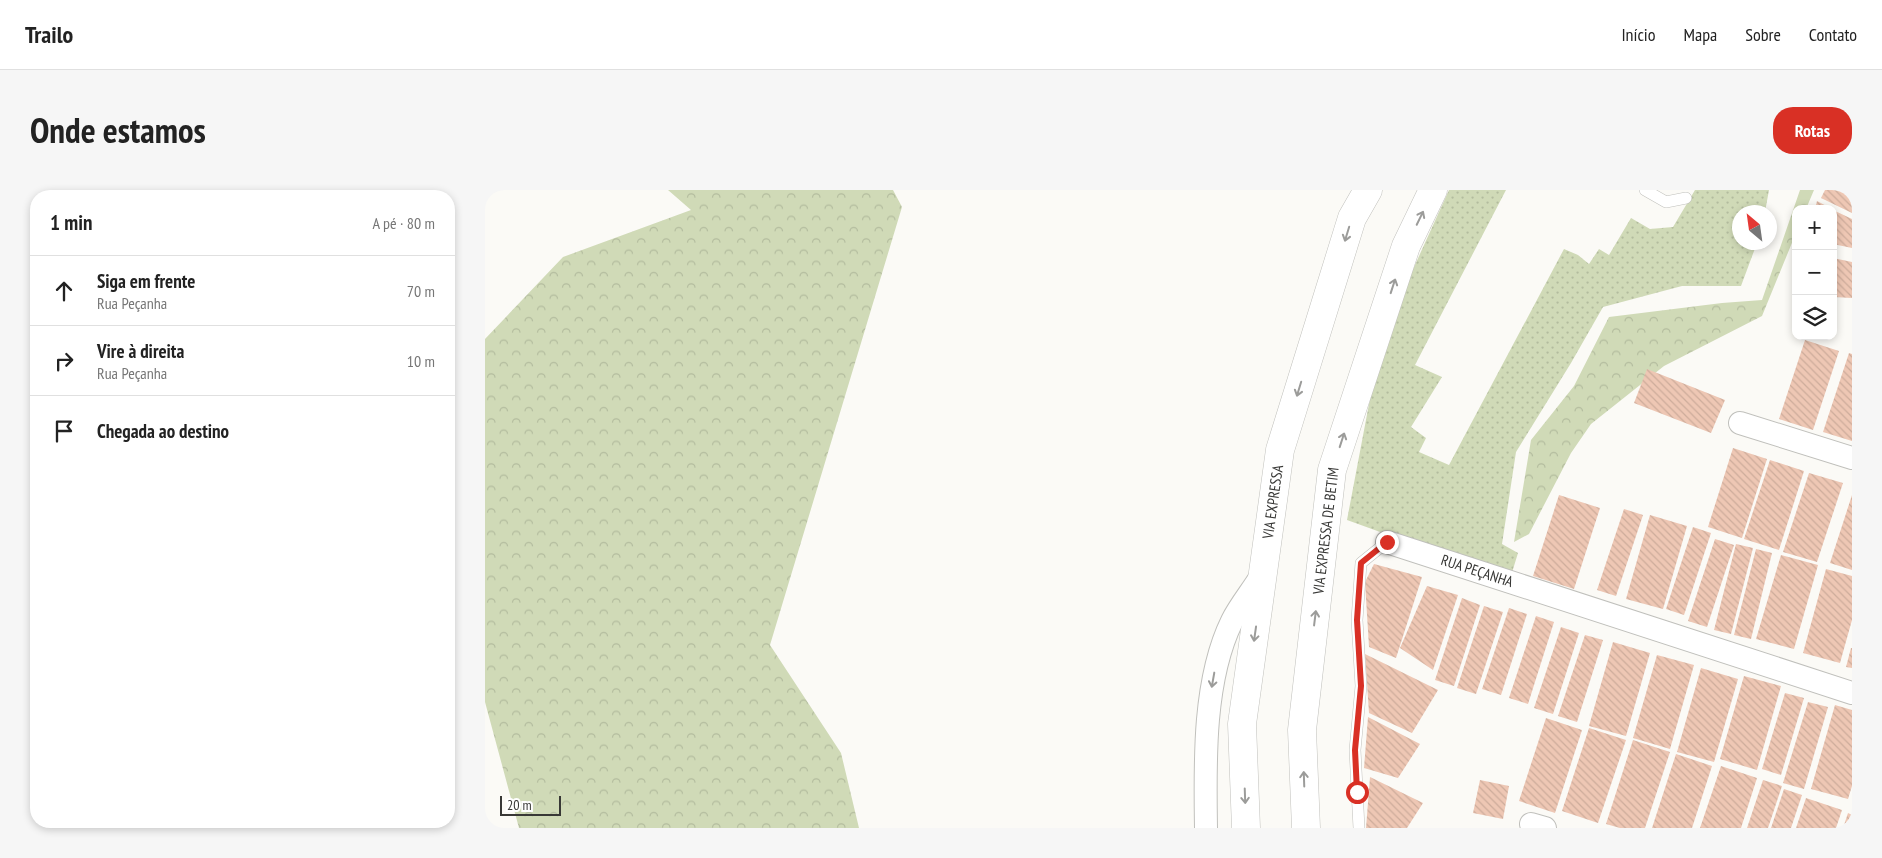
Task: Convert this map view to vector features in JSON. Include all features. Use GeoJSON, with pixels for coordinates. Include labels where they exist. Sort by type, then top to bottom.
{"type":"FeatureCollection","features":[{"type":"Feature","properties":{"kind":"highway","name":"VIA EXPRESSA"},"geometry":{"type":"LineString","coordinates":[[1246,828],[1243,724],[1280,450],[1352,218],[1368,190]]}},
{"type":"Feature","properties":{"kind":"highway","name":"VIA EXPRESSA DE BETIM"},"geometry":{"type":"LineString","coordinates":[[1306,828],[1302,730],[1332,470],[1406,246],[1433,190]]}},
{"type":"Feature","properties":{"kind":"street"},"geometry":{"type":"LineString","coordinates":[[1740,423],[1852,458]]}},
{"type":"Feature","properties":{"kind":"street","name":"RUA PEÇANHA"},"geometry":{"type":"LineString","coordinates":[[1387,542],[1852,693]]}},
{"type":"Feature","properties":{"kind":"street"},"geometry":{"type":"LineString","coordinates":[[1206,828],[1210,702],[1216,664],[1232,621],[1263,573]]}},
{"type":"Feature","properties":{"kind":"lane"},"geometry":{"type":"LineString","coordinates":[[1645,190],[1666,202],[1686,198]]}},
{"type":"Feature","properties":{"kind":"lane","name":"RUA PEÇANHA"},"geometry":{"type":"LineString","coordinates":[[1359,828],[1355,750],[1361,686],[1357,620],[1361,563],[1387,542]]}},
{"type":"Feature","properties":{"kind":"green space"},"geometry":{"type":"Polygon","coordinates":[[[668,190],[893,190],[902,207],[770,645],[841,753],[859,828],[519,828],[485,702],[485,339],[563,257],[691,210],[668,190]]]}},
{"type":"Feature","properties":{"kind":"green space"},"geometry":{"type":"Polygon","coordinates":[[[1449,190],[1506,190],[1415,365],[1442,377],[1411,427],[1426,438],[1419,452],[1449,465],[1564,249],[1578,255],[1589,264],[1599,249],[1609,255],[1631,218],[1650,229],[1673,227],[1695,190],[1769,190],[1766,205],[1732,205],[1732,250],[1754,250],[1741,286],[1682,286],[1603,307],[1516,452],[1502,544],[1518,553],[1510,579],[1347,520],[1369,404],[1390,320],[1449,190]]]}},
{"type":"Feature","properties":{"kind":"green space"},"geometry":{"type":"Polygon","coordinates":[[[1800,190],[1814,190],[1808,205],[1795,205],[1800,190]]]}},
{"type":"Feature","properties":{"kind":"green space"},"geometry":{"type":"Polygon","coordinates":[[[1792,213],[1792,243],[1762,316],[1664,366],[1591,424],[1571,453],[1529,534],[1514,542],[1531,440],[1574,386],[1609,317],[1762,300],[1792,213]]]}},
{"type":"Feature","properties":{"kind":"building"},"geometry":{"type":"Polygon","coordinates":[[[1825,190],[1852,190],[1852,213],[1837,205],[1821,198],[1825,190]]]}},
{"type":"Feature","properties":{"kind":"building"},"geometry":{"type":"Polygon","coordinates":[[[1817,201],[1824,205],[1816,205],[1817,201]]]}},
{"type":"Feature","properties":{"kind":"building"},"geometry":{"type":"Polygon","coordinates":[[[1837,212],[1852,219],[1852,248],[1837,245],[1837,212]]]}},
{"type":"Feature","properties":{"kind":"building"},"geometry":{"type":"Polygon","coordinates":[[[1837,259],[1852,262],[1852,298],[1837,297],[1837,259]]]}},
{"type":"Feature","properties":{"kind":"building"},"geometry":{"type":"Polygon","coordinates":[[[1805,340],[1839,351],[1813,430],[1779,419],[1805,340]]]}},
{"type":"Feature","properties":{"kind":"building"},"geometry":{"type":"Polygon","coordinates":[[[1849,353],[1852,354],[1852,441],[1823,432],[1849,353]]]}},
{"type":"Feature","properties":{"kind":"building"},"geometry":{"type":"Polygon","coordinates":[[[1647,369],[1725,400],[1711,433],[1634,403],[1647,369]]]}},
{"type":"Feature","properties":{"kind":"building"},"geometry":{"type":"Polygon","coordinates":[[[1733,448],[1767,459],[1742,538],[1708,527],[1733,448]]]}},
{"type":"Feature","properties":{"kind":"building"},"geometry":{"type":"Polygon","coordinates":[[[1770,460],[1804,471],[1779,550],[1744,539],[1770,460]]]}},
{"type":"Feature","properties":{"kind":"building"},"geometry":{"type":"Polygon","coordinates":[[[1809,473],[1843,483],[1817,562],[1783,552],[1809,473]]]}},
{"type":"Feature","properties":{"kind":"building"},"geometry":{"type":"Polygon","coordinates":[[[1559,495],[1600,508],[1574,589],[1533,576],[1559,495]]]}},
{"type":"Feature","properties":{"kind":"building"},"geometry":{"type":"Polygon","coordinates":[[[1852,495],[1852,570],[1830,563],[1852,495]]]}},
{"type":"Feature","properties":{"kind":"building"},"geometry":{"type":"Polygon","coordinates":[[[1624,509],[1643,515],[1616,596],[1597,590],[1624,509]]]}},
{"type":"Feature","properties":{"kind":"building"},"geometry":{"type":"Polygon","coordinates":[[[1650,515],[1687,526],[1663,609],[1626,599],[1650,515]]]}},
{"type":"Feature","properties":{"kind":"building"},"geometry":{"type":"Polygon","coordinates":[[[1693,527],[1711,533],[1684,615],[1666,609],[1693,527]]]}},
{"type":"Feature","properties":{"kind":"building"},"geometry":{"type":"Polygon","coordinates":[[[1715,539],[1734,545],[1707,627],[1688,621],[1715,539]]]}},
{"type":"Feature","properties":{"kind":"building"},"geometry":{"type":"Polygon","coordinates":[[[1736,544],[1753,548],[1731,634],[1714,630],[1736,544]]]}},
{"type":"Feature","properties":{"kind":"building"},"geometry":{"type":"Polygon","coordinates":[[[1756,549],[1772,553],[1751,639],[1734,635],[1756,549]]]}},
{"type":"Feature","properties":{"kind":"building"},"geometry":{"type":"Polygon","coordinates":[[[1781,555],[1818,565],[1794,649],[1756,639],[1781,555]]]}},
{"type":"Feature","properties":{"kind":"building"},"geometry":{"type":"Polygon","coordinates":[[[1374,564],[1422,577],[1396,658],[1369,647],[1365,582],[1374,564]]]}},
{"type":"Feature","properties":{"kind":"building"},"geometry":{"type":"Polygon","coordinates":[[[1826,569],[1852,576],[1852,620],[1840,663],[1803,653],[1826,569]]]}},
{"type":"Feature","properties":{"kind":"building"},"geometry":{"type":"Polygon","coordinates":[[[1427,586],[1458,595],[1433,670],[1400,648],[1427,586]]]}},
{"type":"Feature","properties":{"kind":"building"},"geometry":{"type":"Polygon","coordinates":[[[1462,598],[1480,605],[1454,686],[1435,680],[1462,598]]]}},
{"type":"Feature","properties":{"kind":"building"},"geometry":{"type":"Polygon","coordinates":[[[1484,606],[1503,612],[1476,694],[1457,688],[1484,606]]]}},
{"type":"Feature","properties":{"kind":"building"},"geometry":{"type":"Polygon","coordinates":[[[1509,608],[1527,614],[1501,695],[1482,689],[1509,608]]]}},
{"type":"Feature","properties":{"kind":"building"},"geometry":{"type":"Polygon","coordinates":[[[1536,616],[1554,622],[1528,704],[1509,698],[1536,616]]]}},
{"type":"Feature","properties":{"kind":"building"},"geometry":{"type":"Polygon","coordinates":[[[1561,627],[1579,633],[1553,714],[1534,708],[1561,627]]]}},
{"type":"Feature","properties":{"kind":"building"},"geometry":{"type":"Polygon","coordinates":[[[1585,635],[1603,640],[1577,722],[1558,716],[1585,635]]]}},
{"type":"Feature","properties":{"kind":"building"},"geometry":{"type":"Polygon","coordinates":[[[1613,642],[1650,653],[1626,736],[1589,726],[1613,642]]]}},
{"type":"Feature","properties":{"kind":"building"},"geometry":{"type":"Polygon","coordinates":[[[1852,648],[1852,668],[1846,667],[1852,648]]]}},
{"type":"Feature","properties":{"kind":"building"},"geometry":{"type":"Polygon","coordinates":[[[1365,654],[1438,690],[1412,733],[1369,713],[1365,654]]]}},
{"type":"Feature","properties":{"kind":"building"},"geometry":{"type":"Polygon","coordinates":[[[1657,655],[1694,665],[1670,749],[1633,738],[1657,655]]]}},
{"type":"Feature","properties":{"kind":"building"},"geometry":{"type":"Polygon","coordinates":[[[1701,668],[1738,679],[1714,762],[1677,752],[1701,668]]]}},
{"type":"Feature","properties":{"kind":"building"},"geometry":{"type":"Polygon","coordinates":[[[1744,676],[1781,686],[1757,770],[1720,759],[1744,676]]]}},
{"type":"Feature","properties":{"kind":"building"},"geometry":{"type":"Polygon","coordinates":[[[1785,693],[1804,698],[1781,775],[1762,769],[1785,693]]]}},
{"type":"Feature","properties":{"kind":"building"},"geometry":{"type":"Polygon","coordinates":[[[1808,702],[1828,707],[1804,789],[1783,783],[1808,702]]]}},
{"type":"Feature","properties":{"kind":"building"},"geometry":{"type":"Polygon","coordinates":[[[1835,705],[1852,710],[1852,786],[1848,799],[1811,789],[1835,705]]]}},
{"type":"Feature","properties":{"kind":"building"},"geometry":{"type":"Polygon","coordinates":[[[1368,717],[1420,744],[1398,778],[1364,768],[1368,717]]]}},
{"type":"Feature","properties":{"kind":"building"},"geometry":{"type":"Polygon","coordinates":[[[1546,718],[1582,730],[1555,813],[1519,801],[1546,718]]]}},
{"type":"Feature","properties":{"kind":"building"},"geometry":{"type":"Polygon","coordinates":[[[1589,728],[1626,740],[1598,823],[1562,811],[1589,728]]]}},
{"type":"Feature","properties":{"kind":"building"},"geometry":{"type":"Polygon","coordinates":[[[1633,740],[1670,752],[1645,828],[1620,828],[1606,824],[1633,740]]]}},
{"type":"Feature","properties":{"kind":"building"},"geometry":{"type":"Polygon","coordinates":[[[1676,754],[1712,766],[1692,828],[1652,828],[1676,754]]]}},
{"type":"Feature","properties":{"kind":"building"},"geometry":{"type":"Polygon","coordinates":[[[1721,766],[1757,778],[1741,828],[1700,828],[1721,766]]]}},
{"type":"Feature","properties":{"kind":"building"},"geometry":{"type":"Polygon","coordinates":[[[1370,777],[1423,803],[1407,828],[1366,828],[1370,777]]]}},
{"type":"Feature","properties":{"kind":"building"},"geometry":{"type":"Polygon","coordinates":[[[1480,780],[1509,786],[1503,819],[1473,813],[1480,780]]]}},
{"type":"Feature","properties":{"kind":"building"},"geometry":{"type":"Polygon","coordinates":[[[1763,780],[1782,786],[1768,828],[1747,828],[1763,780]]]}},
{"type":"Feature","properties":{"kind":"building"},"geometry":{"type":"Polygon","coordinates":[[[1784,789],[1802,795],[1791,828],[1771,828],[1784,789]]]}},
{"type":"Feature","properties":{"kind":"building"},"geometry":{"type":"Polygon","coordinates":[[[1806,798],[1842,810],[1836,828],[1796,828],[1806,798]]]}},
{"type":"Feature","properties":{"kind":"building"},"geometry":{"type":"Polygon","coordinates":[[[1848,813],[1852,815],[1852,828],[1843,828],[1848,813]]]}},
{"type":"Feature","properties":{"kind":"route"},"geometry":{"type":"LineString","coordinates":[[1357,792],[1355,750],[1361,686],[1357,620],[1361,563],[1387,542]]}}]}
